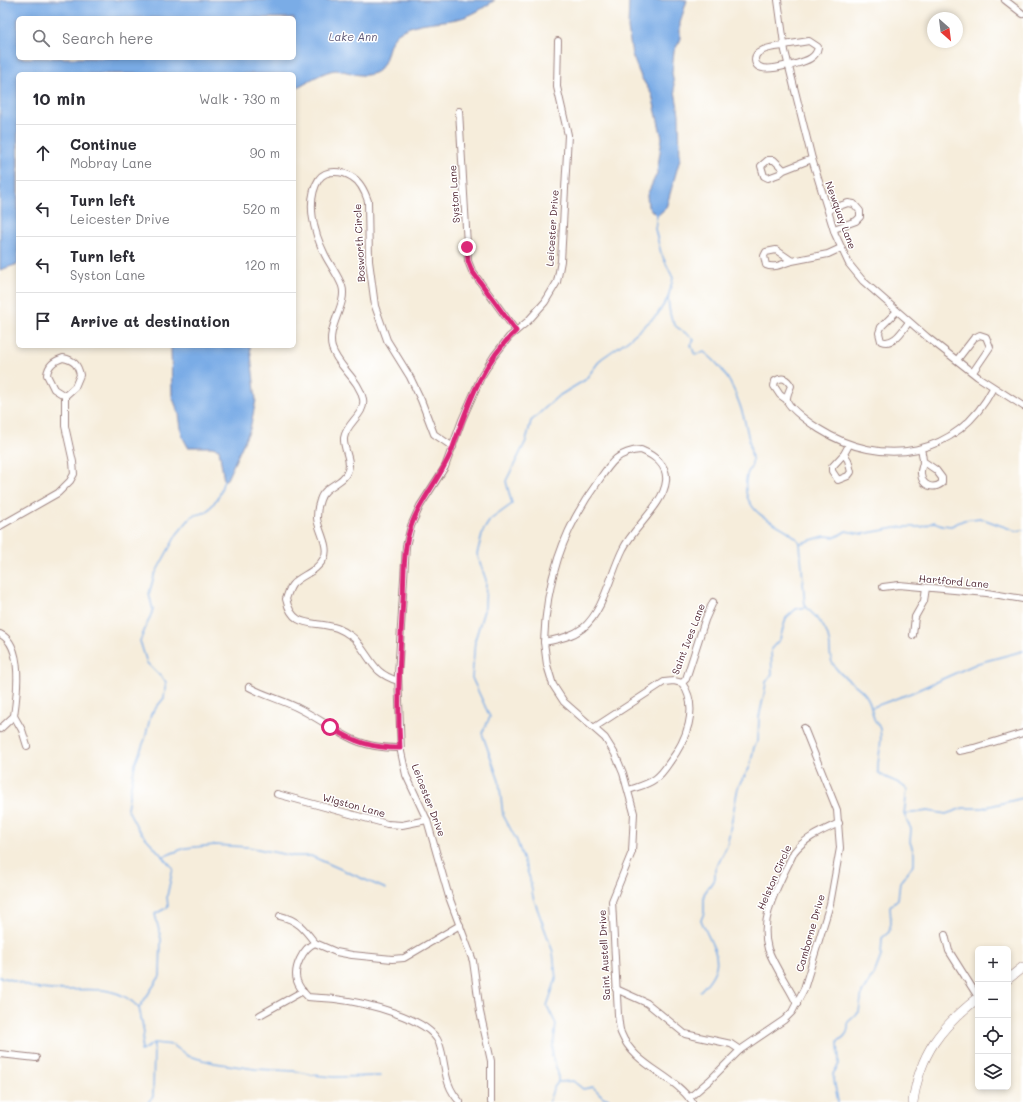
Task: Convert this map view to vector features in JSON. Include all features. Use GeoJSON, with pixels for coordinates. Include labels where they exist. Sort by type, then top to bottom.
{"type":"FeatureCollection","features":[{"type":"Feature","properties":{"kind":"main road"},"geometry":{"type":"LineString","coordinates":[[1011,977],[1023,967]]}},
{"type":"Feature","properties":{"kind":"main road"},"geometry":{"type":"LineString","coordinates":[[913,1102],[918,1074],[936,1039],[956,1015],[975,1000]]}},
{"type":"Feature","properties":{"kind":"street","name":"Newquay Lane"},"geometry":{"type":"LineString","coordinates":[[778,0],[784,45],[812,158],[834,230],[849,264],[863,281],[896,312],[993,388],[1023,406]]}},
{"type":"Feature","properties":{"kind":"street"},"geometry":{"type":"LineString","coordinates":[[1005,0],[1023,14]]}},
{"type":"Feature","properties":{"kind":"street","name":"Leicester Drive"},"geometry":{"type":"LineString","coordinates":[[491,1102],[491,1061],[480,1012],[473,961],[444,879],[427,820],[406,775],[400,748],[398,681],[408,536],[420,506],[445,467],[462,420],[481,377],[494,356],[516,331],[528,321],[544,302],[557,282],[561,261],[568,135],[557,87],[558,41]]}},
{"type":"Feature","properties":{"kind":"street"},"geometry":{"type":"LineString","coordinates":[[809,41],[818,47],[817,53],[813,58],[789,66],[763,68],[758,66],[755,61],[756,55],[760,51],[784,45],[809,41]]}},
{"type":"Feature","properties":{"kind":"street","name":"Syston Lane"},"geometry":{"type":"LineString","coordinates":[[459,111],[468,261],[472,271],[516,331]]}},
{"type":"Feature","properties":{"kind":"street"},"geometry":{"type":"LineString","coordinates":[[784,170],[812,158]]}},
{"type":"Feature","properties":{"kind":"street","name":"Bosworth Circle"},"geometry":{"type":"LineString","coordinates":[[398,681],[385,677],[376,669],[353,637],[338,628],[304,622],[291,615],[286,599],[292,584],[314,570],[325,557],[324,545],[317,516],[320,499],[329,487],[340,481],[348,471],[349,464],[344,445],[344,437],[346,429],[363,407],[363,400],[360,391],[337,361],[331,347],[331,334],[343,292],[336,273],[325,254],[316,233],[312,212],[316,184],[321,176],[336,172],[352,176],[363,188],[366,194],[368,201],[369,261],[375,306],[387,340],[410,377],[421,400],[434,434],[453,447]]}},
{"type":"Feature","properties":{"kind":"street"},"geometry":{"type":"LineString","coordinates":[[828,210],[848,203],[854,204],[860,211],[860,217],[856,221],[834,230]]}},
{"type":"Feature","properties":{"kind":"street"},"geometry":{"type":"LineString","coordinates":[[792,261],[820,256],[841,248]]}},
{"type":"Feature","properties":{"kind":"street"},"geometry":{"type":"LineString","coordinates":[[896,312],[881,327],[879,333],[881,341],[887,343],[892,342],[909,322]]}},
{"type":"Feature","properties":{"kind":"street"},"geometry":{"type":"LineString","coordinates":[[957,360],[974,338],[980,335],[986,337],[990,347],[973,372]]}},
{"type":"Feature","properties":{"kind":"street"},"geometry":{"type":"LineString","coordinates":[[0,526],[58,492],[70,481],[74,474],[73,462],[65,426],[65,396],[75,387],[80,376],[76,363],[70,359],[63,358],[54,361],[50,365],[47,375],[50,385],[65,396]]}},
{"type":"Feature","properties":{"kind":"street"},"geometry":{"type":"LineString","coordinates":[[787,400],[799,413],[815,426],[848,444],[884,452],[921,449],[943,441],[974,417],[993,388]]}},
{"type":"Feature","properties":{"kind":"street"},"geometry":{"type":"LineString","coordinates":[[844,454],[848,444]]}},
{"type":"Feature","properties":{"kind":"street"},"geometry":{"type":"LineString","coordinates":[[921,449],[923,461]]}},
{"type":"Feature","properties":{"kind":"street","name":"Saint Austell Drive"},"geometry":{"type":"LineString","coordinates":[[544,642],[570,637],[585,627],[596,610],[623,548],[663,493],[667,480],[664,470],[658,460],[650,454],[641,450],[628,451],[613,461],[580,506],[563,540],[554,569],[546,617],[544,642],[547,665],[553,685],[564,702],[578,716],[595,727],[605,738],[615,754],[629,790],[634,813],[632,852],[612,902],[616,990],[621,1032],[628,1047],[640,1059],[669,1080],[690,1100]]}},
{"type":"Feature","properties":{"kind":"street","name":"Hartford Lane"},"geometry":{"type":"LineString","coordinates":[[883,587],[899,585],[987,593],[1023,599]]}},
{"type":"Feature","properties":{"kind":"street"},"geometry":{"type":"LineString","coordinates":[[913,635],[916,617],[924,601],[926,588]]}},
{"type":"Feature","properties":{"kind":"street","name":"Saint Ives Lane"},"geometry":{"type":"LineString","coordinates":[[682,683],[686,679],[700,633],[713,602]]}},
{"type":"Feature","properties":{"kind":"street"},"geometry":{"type":"LineString","coordinates":[[0,634],[12,646],[15,659],[17,683],[14,716],[22,730],[27,746]]}},
{"type":"Feature","properties":{"kind":"street"},"geometry":{"type":"LineString","coordinates":[[595,727],[664,682],[674,681],[682,683],[689,695],[689,724],[677,753],[655,780],[629,790]]}},
{"type":"Feature","properties":{"kind":"street"},"geometry":{"type":"LineString","coordinates":[[249,687],[298,708],[358,742],[380,748],[400,748]]}},
{"type":"Feature","properties":{"kind":"street"},"geometry":{"type":"LineString","coordinates":[[0,729],[14,716]]}},
{"type":"Feature","properties":{"kind":"street","name":"Camborne Drive"},"geometry":{"type":"LineString","coordinates":[[690,1100],[740,1050],[784,1020],[797,1004],[804,989],[830,904],[840,848],[839,823],[832,797],[804,728]]}},
{"type":"Feature","properties":{"kind":"street"},"geometry":{"type":"LineString","coordinates":[[959,751],[974,748],[1023,732]]}},
{"type":"Feature","properties":{"kind":"street","name":"Wigston Lane"},"geometry":{"type":"LineString","coordinates":[[277,794],[387,824],[402,825],[427,820]]}},
{"type":"Feature","properties":{"kind":"street","name":"Helston Circle"},"geometry":{"type":"LineString","coordinates":[[797,1004],[769,949],[765,926],[768,913],[794,852],[810,836],[839,823]]}},
{"type":"Feature","properties":{"kind":"street"},"geometry":{"type":"LineString","coordinates":[[280,916],[292,919],[301,925],[315,943],[336,952],[392,959],[404,958],[460,925]]}},
{"type":"Feature","properties":{"kind":"street"},"geometry":{"type":"LineString","coordinates":[[945,935],[949,951],[975,993]]}},
{"type":"Feature","properties":{"kind":"street"},"geometry":{"type":"LineString","coordinates":[[315,943],[309,946],[304,952],[298,965],[297,981],[308,997],[355,1002],[397,1013],[417,1021],[430,1030],[439,1042],[447,1084],[460,1102]]}},
{"type":"Feature","properties":{"kind":"street"},"geometry":{"type":"LineString","coordinates":[[616,990],[647,1003],[685,1034],[731,1044],[740,1050]]}},
{"type":"Feature","properties":{"kind":"street"},"geometry":{"type":"LineString","coordinates":[[260,1015],[303,991]]}},
{"type":"Feature","properties":{"kind":"street"},"geometry":{"type":"LineString","coordinates":[[0,1054],[36,1058]]}},
{"type":"Feature","properties":{"kind":"water","name":"Lake Ann"},"geometry":{"type":"Polygon","coordinates":[[[0,0],[495,0],[462,18],[415,25],[401,31],[392,40],[383,65],[374,73],[369,75],[360,75],[336,70],[326,72],[296,88],[296,72],[16,72],[16,265],[0,270],[0,0]]]}},
{"type":"Feature","properties":{"kind":"water"},"geometry":{"type":"Polygon","coordinates":[[[629,0],[687,0],[680,23],[680,41],[674,51],[672,73],[679,114],[680,159],[666,208],[657,216],[648,207],[647,195],[657,173],[662,138],[652,95],[641,77],[632,55],[628,28],[629,0]]]}},
{"type":"Feature","properties":{"kind":"water"},"geometry":{"type":"Polygon","coordinates":[[[171,348],[250,348],[256,400],[250,429],[227,479],[224,481],[219,449],[212,447],[188,447],[182,436],[179,414],[172,396],[171,348]]]}},
{"type":"Feature","properties":{"kind":"waterway"},"geometry":{"type":"LineString","coordinates":[[549,1102],[553,1089],[558,1082],[558,1073],[552,1056],[556,1024],[547,1006],[556,979],[553,952],[533,897],[530,879],[517,841],[503,815],[499,781],[482,733],[490,717],[472,678],[475,640],[485,607],[486,580],[477,554],[483,531],[490,520],[512,504],[506,481],[526,441],[531,421],[557,397],[585,380],[601,359],[628,340],[657,315],[668,298],[673,278],[661,253],[655,229],[657,215]]}},
{"type":"Feature","properties":{"kind":"waterway"},"geometry":{"type":"LineString","coordinates":[[668,298],[672,321],[675,326],[694,340],[691,345],[695,355],[704,352],[714,361],[723,371],[736,394],[744,420],[752,459],[752,465],[746,482],[746,490],[749,501],[755,510],[761,515],[789,532],[800,543],[805,607],[813,614],[826,631],[830,644],[831,659],[835,667],[843,676],[861,690],[869,700],[874,719],[879,726],[881,735],[878,772],[901,784],[907,790],[904,814],[911,829],[910,842],[914,853],[914,864],[900,882],[898,899],[890,906],[891,923],[889,932],[882,938],[881,956],[875,972],[862,993],[859,1012],[848,1022],[846,1033],[838,1041],[839,1064],[833,1074],[838,1102]]}},
{"type":"Feature","properties":{"kind":"waterway"},"geometry":{"type":"LineString","coordinates":[[148,1102],[153,1097],[154,1043],[141,1051],[144,1032],[139,1008],[160,976],[161,939],[155,914],[168,907],[167,896],[173,868],[138,829],[127,808],[135,764],[145,739],[151,714],[164,698],[166,682],[147,663],[140,641],[153,610],[149,594],[154,576],[177,534],[192,516],[207,512],[219,496],[224,480]]}},
{"type":"Feature","properties":{"kind":"waterway"},"geometry":{"type":"LineString","coordinates":[[801,543],[825,536],[836,537],[846,531],[862,534],[901,527],[922,527],[934,522],[951,526],[964,520],[980,518],[1016,531],[1023,530]]}},
{"type":"Feature","properties":{"kind":"waterway"},"geometry":{"type":"LineString","coordinates":[[700,991],[709,981],[716,964],[714,949],[701,920],[704,913],[704,894],[715,878],[715,869],[727,846],[738,787],[750,767],[754,747],[758,741],[759,717],[766,682],[772,674],[771,649],[780,639],[786,618],[796,609],[805,607]]}},
{"type":"Feature","properties":{"kind":"waterway"},"geometry":{"type":"LineString","coordinates":[[873,707],[911,693],[978,663],[1023,651]]}},
{"type":"Feature","properties":{"kind":"waterway"},"geometry":{"type":"LineString","coordinates":[[904,814],[928,811],[946,814],[963,808],[982,808],[1023,798]]}},
{"type":"Feature","properties":{"kind":"waterway"},"geometry":{"type":"LineString","coordinates":[[162,857],[185,848],[215,845],[248,847],[293,856],[311,856],[386,889]]}},
{"type":"Feature","properties":{"kind":"waterway"},"geometry":{"type":"LineString","coordinates":[[0,977],[35,988],[49,990],[103,990],[116,993],[128,999],[139,1008]]}},
{"type":"Feature","properties":{"kind":"waterway"},"geometry":{"type":"LineString","coordinates":[[155,1043],[173,1045],[188,1056],[215,1063],[255,1069],[295,1071],[313,1075],[334,1077],[381,1076]]}},
{"type":"Feature","properties":{"kind":"waterway"},"geometry":{"type":"LineString","coordinates":[[559,1082],[573,1081],[583,1089],[593,1087],[603,1097],[617,1102]]}},
{"type":"Feature","properties":{"kind":"route"},"geometry":{"type":"LineString","coordinates":[[330,727],[345,736],[370,746],[380,748],[400,748],[398,675],[406,546],[408,536],[420,506],[445,467],[462,420],[481,377],[494,356],[509,337],[516,331],[493,297],[472,271],[468,261],[467,247]]}}]}
